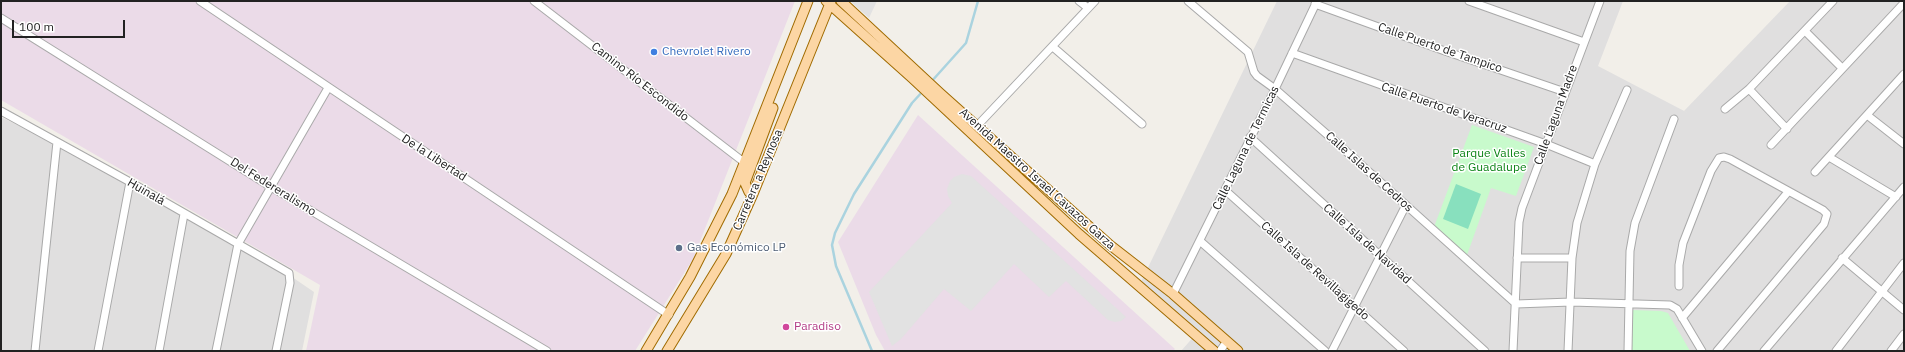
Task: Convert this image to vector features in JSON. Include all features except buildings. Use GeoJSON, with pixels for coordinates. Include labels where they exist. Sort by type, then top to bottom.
{"type":"FeatureCollection","features":[{"type":"Feature","properties":{"kind":"main road","name":"Carretera a Reynosa"},"geometry":{"type":"LineString","coordinates":[[646,351],[669,315],[709,242],[745,163],[808,1]]}},
{"type":"Feature","properties":{"kind":"main road","name":"Avenida Maestro Israel Cavazos Garza"},"geometry":{"type":"LineString","coordinates":[[842,1],[915,75]]}},
{"type":"Feature","properties":{"kind":"main road","name":"Carretera a Reynosa"},"geometry":{"type":"LineString","coordinates":[[667,351],[723,260],[753,194],[829,2]]}},
{"type":"Feature","properties":{"kind":"main road","name":"Avenida Maestro Israel Cavazos Garza"},"geometry":{"type":"LineString","coordinates":[[829,2],[937,95],[1079,234],[1214,351]]}},
{"type":"Feature","properties":{"kind":"main road"},"geometry":{"type":"LineString","coordinates":[[753,194],[749,192],[746,187],[746,179],[793,53],[796,32]]}},
{"type":"Feature","properties":{"kind":"main road","name":"Avenida Maestro Israel Cavazos Garza"},"geometry":{"type":"LineString","coordinates":[[937,95],[978,126],[1110,245],[1173,294],[1238,351]]}},
{"type":"Feature","properties":{"kind":"street","name":"De la Libertad"},"geometry":{"type":"LineString","coordinates":[[200,1],[669,315]]}},
{"type":"Feature","properties":{"kind":"street","name":"Camino Río Escondido"},"geometry":{"type":"LineString","coordinates":[[534,1],[745,163]]}},
{"type":"Feature","properties":{"kind":"street"},"geometry":{"type":"LineString","coordinates":[[1079,1],[1088,8]]}},
{"type":"Feature","properties":{"kind":"street"},"geometry":{"type":"LineString","coordinates":[[978,126],[1095,1]]}},
{"type":"Feature","properties":{"kind":"street","name":"Calle Islas de Cedros"},"geometry":{"type":"LineString","coordinates":[[1188,1],[1248,52],[1254,72],[1516,304]]}},
{"type":"Feature","properties":{"kind":"street"},"geometry":{"type":"LineString","coordinates":[[1469,1],[1584,42]]}},
{"type":"Feature","properties":{"kind":"street","name":"Calle Laguna Madre"},"geometry":{"type":"LineString","coordinates":[[1513,351],[1519,222],[1522,208],[1600,1]]}},
{"type":"Feature","properties":{"kind":"street"},"geometry":{"type":"LineString","coordinates":[[1725,109],[1749,89],[1833,1]]}},
{"type":"Feature","properties":{"kind":"street","name":"Calle Laguna de Termicas"},"geometry":{"type":"LineString","coordinates":[[1173,294],[1275,89],[1316,2]]}},
{"type":"Feature","properties":{"kind":"street","name":"Calle Puerto de Tampico"},"geometry":{"type":"LineString","coordinates":[[1316,2],[1442,50],[1565,92]]}},
{"type":"Feature","properties":{"kind":"street"},"geometry":{"type":"LineString","coordinates":[[1771,145],[1904,3]]}},
{"type":"Feature","properties":{"kind":"street","name":"Del Federeralismo"},"geometry":{"type":"LineString","coordinates":[[1,18],[271,187],[547,351]]}},
{"type":"Feature","properties":{"kind":"street"},"geometry":{"type":"LineString","coordinates":[[1805,31],[1842,68]]}},
{"type":"Feature","properties":{"kind":"street"},"geometry":{"type":"LineString","coordinates":[[1052,47],[1142,124]]}},
{"type":"Feature","properties":{"kind":"street","name":"Calle Puerto de Veracruz"},"geometry":{"type":"LineString","coordinates":[[1292,53],[1546,144],[1595,164]]}},
{"type":"Feature","properties":{"kind":"street"},"geometry":{"type":"LineString","coordinates":[[1815,172],[1904,74]]}},
{"type":"Feature","properties":{"kind":"street"},"geometry":{"type":"LineString","coordinates":[[1898,80],[1904,86]]}},
{"type":"Feature","properties":{"kind":"street"},"geometry":{"type":"LineString","coordinates":[[216,351],[238,244],[328,88]]}},
{"type":"Feature","properties":{"kind":"street"},"geometry":{"type":"LineString","coordinates":[[1749,89],[1787,129]]}},
{"type":"Feature","properties":{"kind":"street"},"geometry":{"type":"LineString","coordinates":[[1568,351],[1572,258],[1577,223],[1595,164],[1627,90]]}},
{"type":"Feature","properties":{"kind":"street","name":"Huinalá"},"geometry":{"type":"LineString","coordinates":[[1,111],[130,182],[286,271],[290,275],[290,283],[276,351]]}},
{"type":"Feature","properties":{"kind":"street"},"geometry":{"type":"LineString","coordinates":[[1867,115],[1904,144]]}},
{"type":"Feature","properties":{"kind":"street"},"geometry":{"type":"LineString","coordinates":[[1628,351],[1630,251],[1635,223],[1674,119]]}},
{"type":"Feature","properties":{"kind":"street","name":"Calle Isla de Navidad"},"geometry":{"type":"LineString","coordinates":[[1250,137],[1485,351]]}},
{"type":"Feature","properties":{"kind":"street"},"geometry":{"type":"LineString","coordinates":[[35,351],[58,142]]}},
{"type":"Feature","properties":{"kind":"street"},"geometry":{"type":"LineString","coordinates":[[1679,286],[1679,265],[1683,243],[1715,162],[1719,158],[1724,157],[1730,159],[1823,210],[1827,214],[1824,224],[1717,351]]}},
{"type":"Feature","properties":{"kind":"street"},"geometry":{"type":"LineString","coordinates":[[1829,157],[1896,197]]}},
{"type":"Feature","properties":{"kind":"street"},"geometry":{"type":"LineString","coordinates":[[98,351],[130,182]]}},
{"type":"Feature","properties":{"kind":"street"},"geometry":{"type":"LineString","coordinates":[[1764,351],[1842,258],[1904,188]]}},
{"type":"Feature","properties":{"kind":"street","name":"Calle Isla de Revillagigedo"},"geometry":{"type":"LineString","coordinates":[[1225,190],[1404,351]]}},
{"type":"Feature","properties":{"kind":"street"},"geometry":{"type":"LineString","coordinates":[[1682,318],[1788,192]]}},
{"type":"Feature","properties":{"kind":"street"},"geometry":{"type":"LineString","coordinates":[[1332,351],[1406,205]]}},
{"type":"Feature","properties":{"kind":"street"},"geometry":{"type":"LineString","coordinates":[[159,351],[184,214]]}},
{"type":"Feature","properties":{"kind":"street"},"geometry":{"type":"LineString","coordinates":[[1200,241],[1325,351]]}},
{"type":"Feature","properties":{"kind":"street"},"geometry":{"type":"LineString","coordinates":[[1517,258],[1572,258]]}},
{"type":"Feature","properties":{"kind":"street"},"geometry":{"type":"LineString","coordinates":[[1842,258],[1904,310]]}},
{"type":"Feature","properties":{"kind":"street"},"geometry":{"type":"LineString","coordinates":[[1836,351],[1904,263]]}},
{"type":"Feature","properties":{"kind":"street"},"geometry":{"type":"LineString","coordinates":[[1516,304],[1571,302],[1670,304],[1674,306],[1702,351]]}},
{"type":"Feature","properties":{"kind":"street"},"geometry":{"type":"LineString","coordinates":[[1891,351],[1904,334]]}},
{"type":"Feature","properties":{"kind":"street"},"geometry":{"type":"LineString","coordinates":[[1220,351],[1228,341]]}},
{"type":"Feature","properties":{"kind":"shaded area"},"geometry":{"type":"Polygon","coordinates":[[[1,1],[795,1],[693,259],[635,351],[306,351],[320,285],[1,100],[1,1]]]}},
{"type":"Feature","properties":{"kind":"shaded area"},"geometry":{"type":"Polygon","coordinates":[[[850,1],[877,1],[869,18],[850,1]]]}},
{"type":"Feature","properties":{"kind":"shaded area"},"geometry":{"type":"Polygon","coordinates":[[[1277,1],[1623,1],[1598,66],[1684,111],[1790,1],[1904,1],[1904,351],[1181,351],[1196,334],[1140,284],[1277,1]]]}},
{"type":"Feature","properties":{"kind":"shaded area"},"geometry":{"type":"Polygon","coordinates":[[[918,115],[1175,349],[1173,351],[885,351],[876,335],[838,242],[918,115]]]}},
{"type":"Feature","properties":{"kind":"shaded area"},"geometry":{"type":"Polygon","coordinates":[[[1,117],[52,142],[292,277],[314,292],[302,351],[1,351],[1,117]]]}},
{"type":"Feature","properties":{"kind":"shaded area"},"geometry":{"type":"Polygon","coordinates":[[[962,174],[971,176],[1126,317],[1121,321],[1115,322],[1108,320],[1066,281],[1049,297],[1014,264],[971,311],[944,289],[901,339],[892,346],[869,292],[952,203],[948,196],[947,189],[950,181],[954,177],[962,174]]]}},
{"type":"Feature","properties":{"kind":"green space","name":"Parque Valles de Guadalupe"},"geometry":{"type":"Polygon","coordinates":[[[1472,125],[1534,147],[1516,196],[1491,188],[1467,255],[1434,227],[1472,125]]]}},
{"type":"Feature","properties":{"kind":"green space"},"geometry":{"type":"Polygon","coordinates":[[[1456,184],[1481,194],[1468,229],[1443,219],[1456,184]]]}},
{"type":"Feature","properties":{"kind":"green space"},"geometry":{"type":"Polygon","coordinates":[[[1632,310],[1661,311],[1668,313],[1690,351],[1631,351],[1632,310]]]}},
{"type":"Feature","properties":{"kind":"waterway"},"geometry":{"type":"LineString","coordinates":[[931,82],[966,43],[978,1]]}},
{"type":"Feature","properties":{"kind":"waterway"},"geometry":{"type":"LineString","coordinates":[[872,351],[836,266],[832,245],[835,233],[854,194],[912,103],[923,91]]}},
{"type":"Feature","properties":{"kind":"place","name":"Chevrolet Rivero"},"geometry":{"type":"Point","coordinates":[654,52]}},
{"type":"Feature","properties":{"kind":"place","name":"Gas Económico LP"},"geometry":{"type":"Point","coordinates":[679,248]}},
{"type":"Feature","properties":{"kind":"place","name":"Paradiso"},"geometry":{"type":"Point","coordinates":[786,327]}}]}
